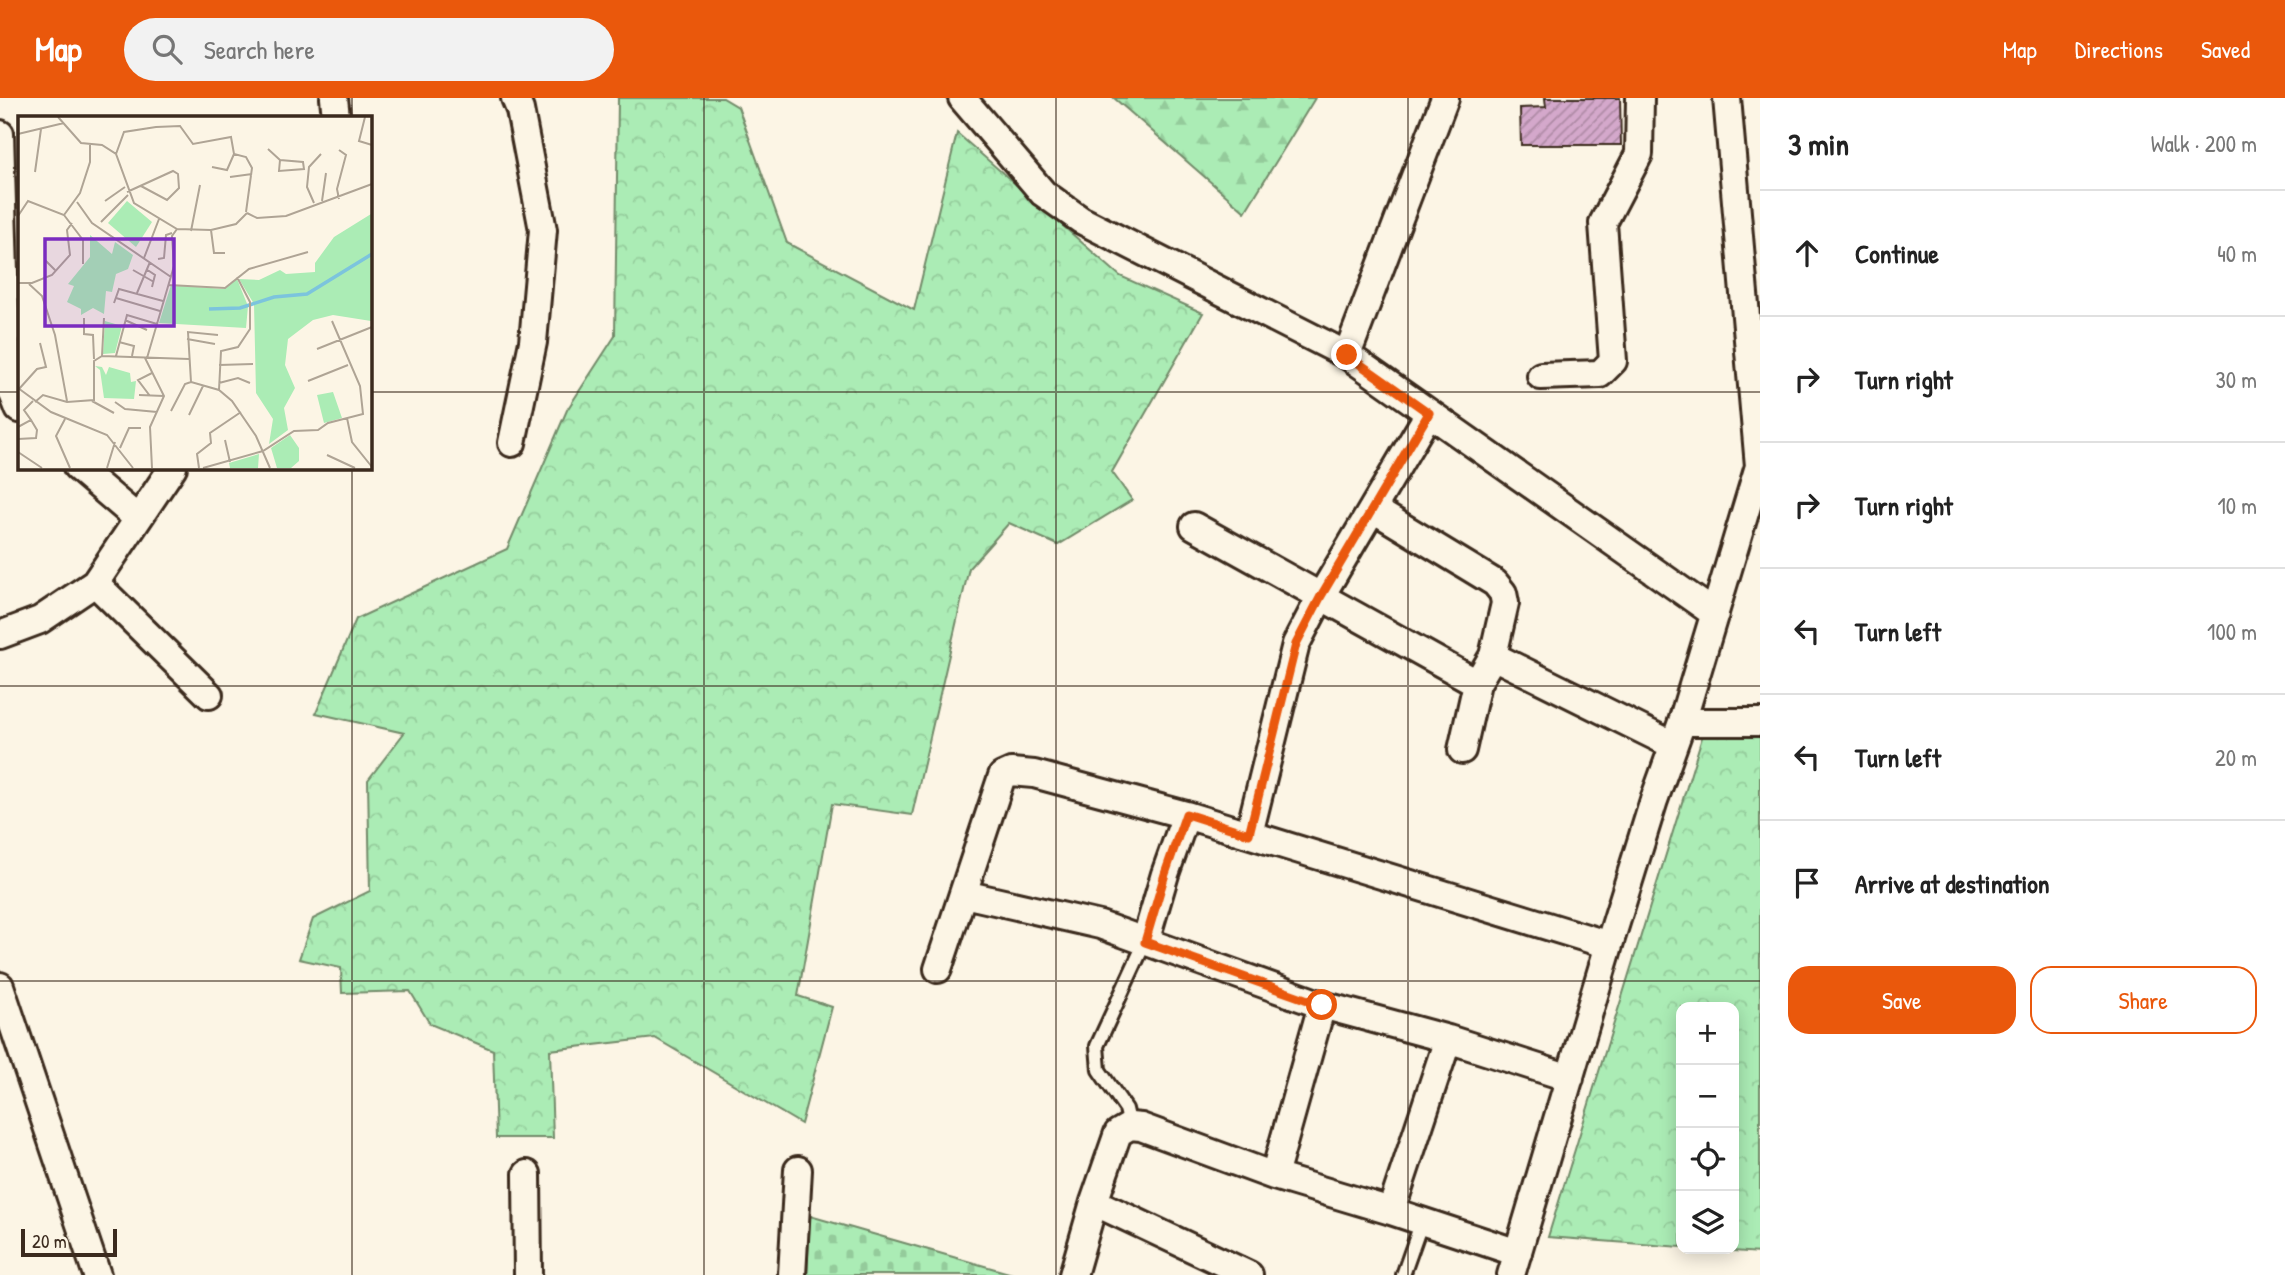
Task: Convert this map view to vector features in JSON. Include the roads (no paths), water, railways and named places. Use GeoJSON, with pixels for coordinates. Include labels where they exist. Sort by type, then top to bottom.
{"type":"FeatureCollection","features":[{"type":"Feature","properties":{"kind":"street"},"geometry":{"type":"LineString","coordinates":[[334,98],[336,116]]}},
{"type":"Feature","properties":{"kind":"street"},"geometry":{"type":"LineString","coordinates":[[512,443],[533,342],[543,230],[520,110],[515,98]]}},
{"type":"Feature","properties":{"kind":"street"},"geometry":{"type":"LineString","coordinates":[[962,98],[1043,193],[1081,220],[1347,355],[1715,614]]}},
{"type":"Feature","properties":{"kind":"street"},"geometry":{"type":"LineString","coordinates":[[1347,355],[1445,98]]}},
{"type":"Feature","properties":{"kind":"street"},"geometry":{"type":"LineString","coordinates":[[1541,376],[1600,374],[1613,361],[1603,223],[1639,154],[1640,98]]}},
{"type":"Feature","properties":{"kind":"street"},"geometry":{"type":"LineString","coordinates":[[1073,1275],[1118,1133],[1130,1126],[1141,1127],[1274,1176],[1422,1221],[1514,1264],[1609,945],[1654,800],[1678,734],[1759,466],[1727,98]]}},
{"type":"Feature","properties":{"kind":"street"},"geometry":{"type":"LineString","coordinates":[[0,134],[7,378],[18,406]]}},
{"type":"Feature","properties":{"kind":"street"},"geometry":{"type":"LineString","coordinates":[[1249,834],[1296,644],[1321,596],[1429,413]]}},
{"type":"Feature","properties":{"kind":"street"},"geometry":{"type":"LineString","coordinates":[[80,469],[138,519]]}},
{"type":"Feature","properties":{"kind":"street"},"geometry":{"type":"LineString","coordinates":[[0,635],[40,620],[95,583],[172,469]]}},
{"type":"Feature","properties":{"kind":"street"},"geometry":{"type":"LineString","coordinates":[[1373,509],[1495,583],[1503,593],[1505,603],[1493,656],[1477,683],[1462,750]]}},
{"type":"Feature","properties":{"kind":"street"},"geometry":{"type":"LineString","coordinates":[[1194,526],[1477,683]]}},
{"type":"Feature","properties":{"kind":"street"},"geometry":{"type":"LineString","coordinates":[[95,583],[209,695]]}},
{"type":"Feature","properties":{"kind":"street"},"geometry":{"type":"LineString","coordinates":[[1493,656],[1678,734],[1760,722]]}},
{"type":"Feature","properties":{"kind":"street"},"geometry":{"type":"LineString","coordinates":[[938,969],[1002,776],[1011,772],[1034,774],[1186,814],[1609,945]]}},
{"type":"Feature","properties":{"kind":"street"},"geometry":{"type":"LineString","coordinates":[[1145,942],[1186,814]]}},
{"type":"Feature","properties":{"kind":"street"},"geometry":{"type":"LineString","coordinates":[[964,894],[1100,925],[1322,1005],[1448,1039],[1570,1078]]}},
{"type":"Feature","properties":{"kind":"street"},"geometry":{"type":"LineString","coordinates":[[0,986],[97,1275]]}},
{"type":"Feature","properties":{"kind":"street"},"geometry":{"type":"LineString","coordinates":[[1274,1176],[1322,1005]]}},
{"type":"Feature","properties":{"kind":"street"},"geometry":{"type":"LineString","coordinates":[[1391,1211],[1448,1039]]}},
{"type":"Feature","properties":{"kind":"street"},"geometry":{"type":"LineString","coordinates":[[792,1275],[798,1170]]}},
{"type":"Feature","properties":{"kind":"street"},"geometry":{"type":"LineString","coordinates":[[527,1174],[528,1275]]}},
{"type":"Feature","properties":{"kind":"street"},"geometry":{"type":"LineString","coordinates":[[1094,1202],[1249,1275]]}},
{"type":"Feature","properties":{"kind":"lane"},"geometry":{"type":"LineString","coordinates":[[1130,1126],[1126,1109],[1099,1070],[1097,1046],[1145,942]]}},
{"type":"Feature","properties":{"kind":"lane"},"geometry":{"type":"LineString","coordinates":[[1403,1275],[1422,1221]]}}]}
